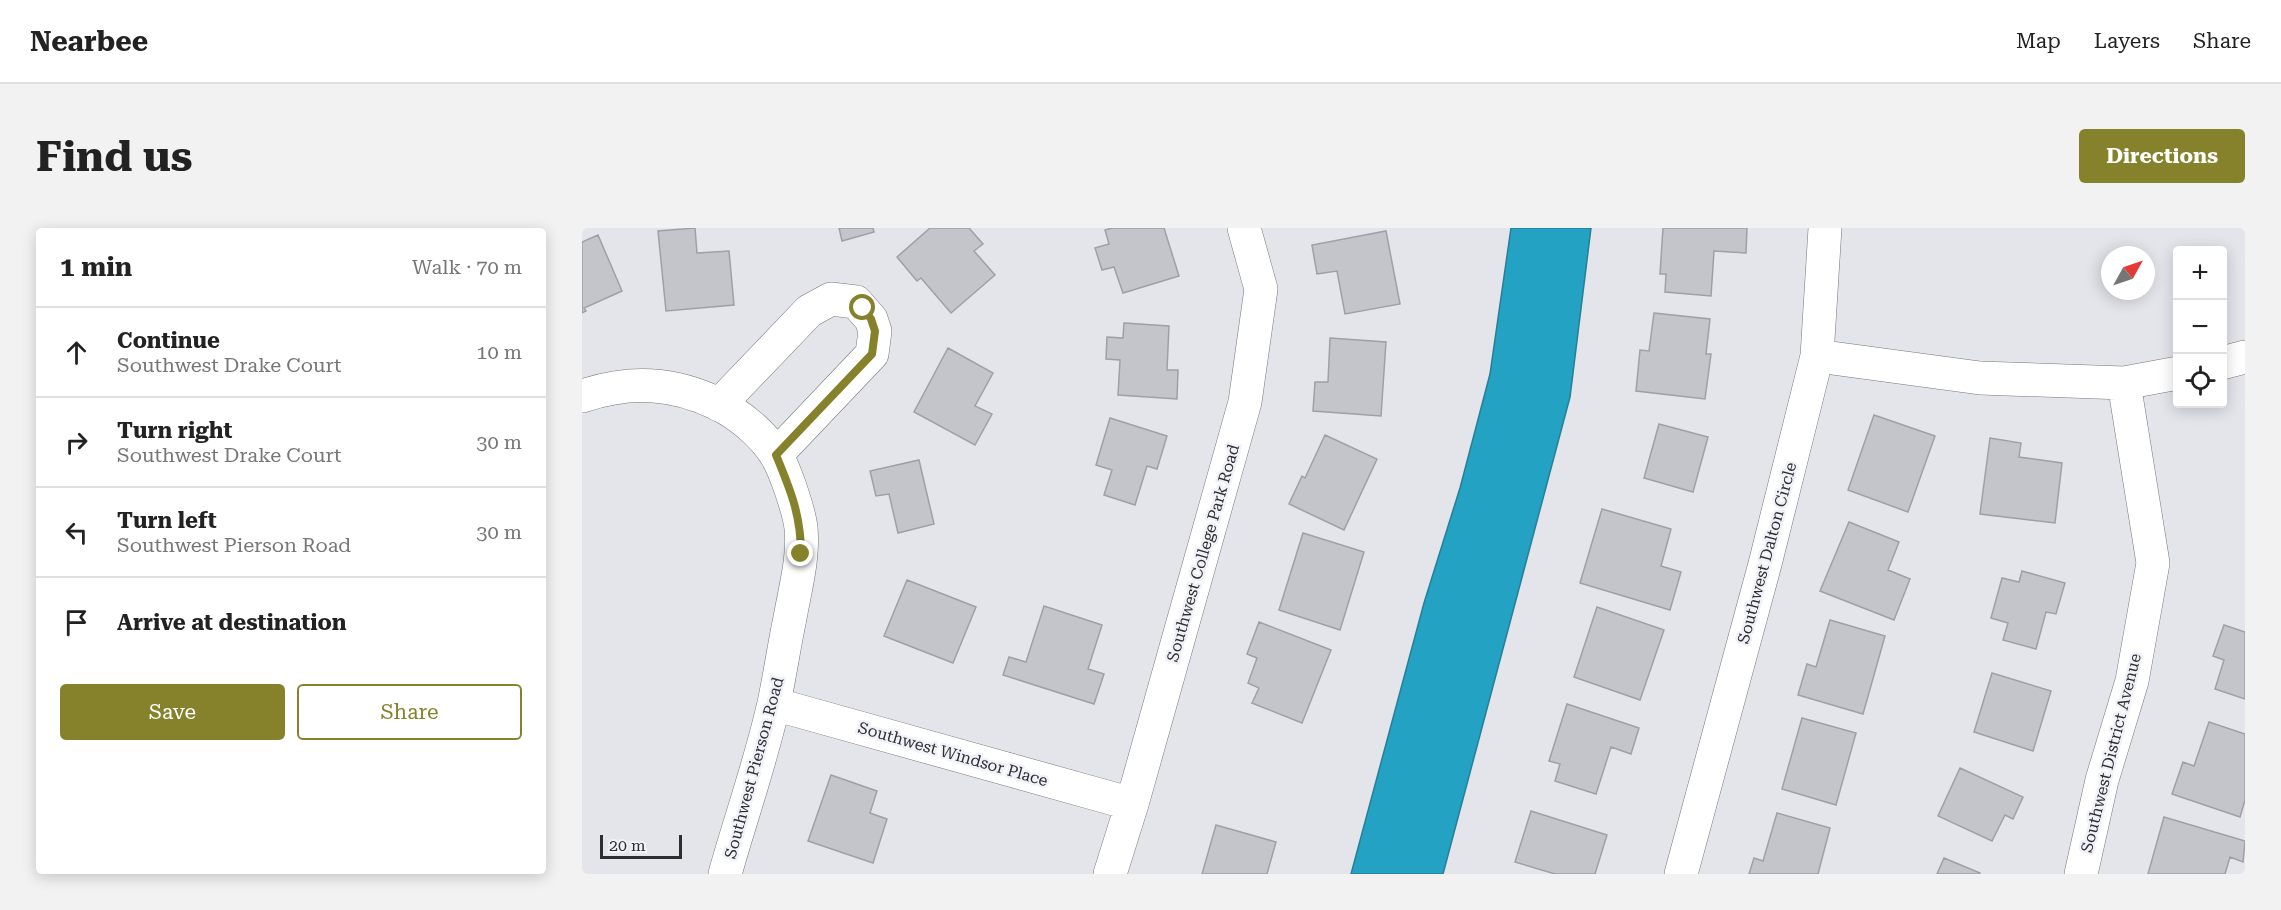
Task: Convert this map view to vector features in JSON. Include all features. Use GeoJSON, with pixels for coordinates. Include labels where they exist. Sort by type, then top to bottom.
{"type":"FeatureCollection","features":[{"type":"Feature","properties":{"kind":"street","name":"Southwest College Park Road"},"geometry":{"type":"LineString","coordinates":[[1110,874],[1132,804],[1245,402],[1261,289],[1244,228]]}},
{"type":"Feature","properties":{"kind":"street","name":"Southwest Dalton Circle"},"geometry":{"type":"LineString","coordinates":[[1681,874],[1765,564],[1817,356],[1825,228]]}},
{"type":"Feature","properties":{"kind":"street"},"geometry":{"type":"LineString","coordinates":[[719,405],[809,311],[831,299],[856,302],[871,319],[875,331],[872,354],[776,455]]}},
{"type":"Feature","properties":{"kind":"street"},"geometry":{"type":"LineString","coordinates":[[1817,356],[1980,378],[2124,383],[2173,373]]}},
{"type":"Feature","properties":{"kind":"street"},"geometry":{"type":"LineString","coordinates":[[2227,362],[2245,357]]}},
{"type":"Feature","properties":{"kind":"street","name":"Southwest District Avenue"},"geometry":{"type":"LineString","coordinates":[[2081,874],[2102,780],[2132,681],[2153,564],[2124,383]]}},
{"type":"Feature","properties":{"kind":"street","name":"Southwest Pierson Road"},"geometry":{"type":"LineString","coordinates":[[582,396],[604,389],[625,386],[665,386],[694,393],[719,405],[748,423],[776,455],[801,527],[801,554],[774,704],[725,874]]}},
{"type":"Feature","properties":{"kind":"street","name":"Southwest Windsor Place"},"geometry":{"type":"LineString","coordinates":[[774,704],[1132,804]]}},
{"type":"Feature","properties":{"kind":"water"},"geometry":{"type":"Polygon","coordinates":[[[1511,228],[1591,228],[1570,397],[1443,874],[1351,874],[1424,603],[1460,488],[1490,374],[1511,228]]]}},
{"type":"Feature","properties":{"kind":"building"},"geometry":{"type":"Polygon","coordinates":[[[695,228],[697,253],[729,251],[734,305],[666,311],[658,231],[695,228]]]}},
{"type":"Feature","properties":{"kind":"building"},"geometry":{"type":"Polygon","coordinates":[[[839,228],[873,228],[874,232],[842,241],[839,228]]]}},
{"type":"Feature","properties":{"kind":"building"},"geometry":{"type":"Polygon","coordinates":[[[930,228],[969,228],[983,244],[974,251],[995,275],[951,313],[921,278],[917,281],[897,257],[930,228]]]}},
{"type":"Feature","properties":{"kind":"building"},"geometry":{"type":"Polygon","coordinates":[[[1164,228],[1179,276],[1123,293],[1114,267],[1102,270],[1095,248],[1109,244],[1105,230],[1164,228]]]}},
{"type":"Feature","properties":{"kind":"building"},"geometry":{"type":"Polygon","coordinates":[[[1663,228],[1747,228],[1746,253],[1714,251],[1711,296],[1665,292],[1666,274],[1660,274],[1663,228]]]}},
{"type":"Feature","properties":{"kind":"building"},"geometry":{"type":"Polygon","coordinates":[[[1386,231],[1400,304],[1345,314],[1337,271],[1317,274],[1312,245],[1386,231]]]}},
{"type":"Feature","properties":{"kind":"building"},"geometry":{"type":"Polygon","coordinates":[[[598,235],[622,291],[584,308],[586,311],[582,313],[582,242],[598,235]]]}},
{"type":"Feature","properties":{"kind":"building"},"geometry":{"type":"Polygon","coordinates":[[[1654,313],[1710,319],[1706,354],[1711,354],[1705,399],[1636,391],[1640,350],[1649,351],[1654,313]]]}},
{"type":"Feature","properties":{"kind":"building"},"geometry":{"type":"Polygon","coordinates":[[[1124,323],[1169,326],[1167,370],[1178,370],[1177,399],[1118,395],[1120,360],[1106,359],[1107,337],[1123,338],[1124,323]]]}},
{"type":"Feature","properties":{"kind":"building"},"geometry":{"type":"Polygon","coordinates":[[[1330,338],[1386,342],[1381,416],[1313,411],[1315,382],[1328,382],[1330,338]]]}},
{"type":"Feature","properties":{"kind":"building"},"geometry":{"type":"Polygon","coordinates":[[[948,348],[993,373],[975,406],[992,414],[975,445],[914,412],[948,348]]]}},
{"type":"Feature","properties":{"kind":"building"},"geometry":{"type":"Polygon","coordinates":[[[1874,415],[1935,436],[1908,512],[1848,490],[1874,415]]]}},
{"type":"Feature","properties":{"kind":"building"},"geometry":{"type":"Polygon","coordinates":[[[1110,418],[1167,436],[1157,469],[1147,466],[1135,505],[1104,495],[1112,470],[1096,465],[1110,418]]]}},
{"type":"Feature","properties":{"kind":"building"},"geometry":{"type":"Polygon","coordinates":[[[1659,424],[1708,437],[1693,492],[1644,478],[1659,424]]]}},
{"type":"Feature","properties":{"kind":"building"},"geometry":{"type":"Polygon","coordinates":[[[1325,435],[1377,459],[1344,530],[1289,504],[1302,476],[1305,478],[1325,435]]]}},
{"type":"Feature","properties":{"kind":"building"},"geometry":{"type":"Polygon","coordinates":[[[1990,438],[2021,443],[2019,457],[2062,463],[2055,523],[1980,514],[1990,438]]]}},
{"type":"Feature","properties":{"kind":"building"},"geometry":{"type":"Polygon","coordinates":[[[919,460],[934,524],[898,533],[889,494],[876,496],[870,471],[919,460]]]}},
{"type":"Feature","properties":{"kind":"building"},"geometry":{"type":"Polygon","coordinates":[[[1602,509],[1671,529],[1661,566],[1681,572],[1670,610],[1580,583],[1602,509]]]}},
{"type":"Feature","properties":{"kind":"building"},"geometry":{"type":"Polygon","coordinates":[[[1849,522],[1899,542],[1888,570],[1910,579],[1894,620],[1820,591],[1849,522]]]}},
{"type":"Feature","properties":{"kind":"building"},"geometry":{"type":"Polygon","coordinates":[[[1303,533],[1364,552],[1340,630],[1279,610],[1303,533]]]}},
{"type":"Feature","properties":{"kind":"building"},"geometry":{"type":"Polygon","coordinates":[[[2022,571],[2065,583],[2056,614],[2046,612],[2036,649],[2003,640],[2008,623],[1991,618],[2002,578],[2019,582],[2022,571]]]}},
{"type":"Feature","properties":{"kind":"building"},"geometry":{"type":"Polygon","coordinates":[[[907,580],[976,607],[953,663],[884,636],[907,580]]]}},
{"type":"Feature","properties":{"kind":"building"},"geometry":{"type":"Polygon","coordinates":[[[1044,606],[1102,625],[1088,669],[1104,674],[1094,704],[1003,675],[1009,657],[1026,662],[1044,606]]]}},
{"type":"Feature","properties":{"kind":"building"},"geometry":{"type":"Polygon","coordinates":[[[1597,607],[1664,630],[1640,700],[1574,677],[1597,607]]]}},
{"type":"Feature","properties":{"kind":"building"},"geometry":{"type":"Polygon","coordinates":[[[1830,620],[1885,636],[1863,714],[1798,695],[1807,664],[1816,667],[1830,620]]]}},
{"type":"Feature","properties":{"kind":"building"},"geometry":{"type":"Polygon","coordinates":[[[1259,622],[1331,650],[1302,723],[1252,703],[1259,688],[1248,683],[1257,658],[1247,654],[1259,622]]]}},
{"type":"Feature","properties":{"kind":"building"},"geometry":{"type":"Polygon","coordinates":[[[2224,625],[2245,632],[2245,699],[2215,689],[2224,660],[2213,656],[2224,625]]]}},
{"type":"Feature","properties":{"kind":"building"},"geometry":{"type":"Polygon","coordinates":[[[1992,673],[2051,691],[2033,751],[1974,732],[1992,673]]]}},
{"type":"Feature","properties":{"kind":"building"},"geometry":{"type":"Polygon","coordinates":[[[1567,704],[1639,728],[1631,754],[1611,747],[1596,794],[1555,781],[1560,764],[1549,761],[1567,704]]]}},
{"type":"Feature","properties":{"kind":"building"},"geometry":{"type":"Polygon","coordinates":[[[1802,718],[1856,733],[1836,805],[1782,789],[1802,718]]]}},
{"type":"Feature","properties":{"kind":"building"},"geometry":{"type":"Polygon","coordinates":[[[2209,722],[2245,734],[2245,800],[2240,817],[2172,794],[2183,762],[2194,766],[2209,722]]]}},
{"type":"Feature","properties":{"kind":"building"},"geometry":{"type":"Polygon","coordinates":[[[1960,768],[2023,797],[2013,819],[2005,815],[1992,841],[1938,816],[1960,768]]]}},
{"type":"Feature","properties":{"kind":"building"},"geometry":{"type":"Polygon","coordinates":[[[831,775],[877,791],[870,813],[887,819],[873,863],[808,841],[831,775]]]}},
{"type":"Feature","properties":{"kind":"building"},"geometry":{"type":"Polygon","coordinates":[[[1531,811],[1607,835],[1595,874],[1555,874],[1515,862],[1531,811]]]}},
{"type":"Feature","properties":{"kind":"building"},"geometry":{"type":"Polygon","coordinates":[[[1777,813],[1830,828],[1818,874],[1749,874],[1754,858],[1763,861],[1777,813]]]}},
{"type":"Feature","properties":{"kind":"building"},"geometry":{"type":"Polygon","coordinates":[[[2164,817],[2245,841],[2243,862],[2230,857],[2225,874],[2148,874],[2164,817]]]}},
{"type":"Feature","properties":{"kind":"building"},"geometry":{"type":"Polygon","coordinates":[[[1216,825],[1276,842],[1267,874],[1202,874],[1216,825]]]}},
{"type":"Feature","properties":{"kind":"building"},"geometry":{"type":"Polygon","coordinates":[[[1944,858],[1980,873],[1937,874],[1944,858]]]}},
{"type":"Feature","properties":{"kind":"route"},"geometry":{"type":"LineString","coordinates":[[801,554],[801,527],[796,506],[776,455],[872,354],[875,331],[871,319],[863,308]]}}]}
